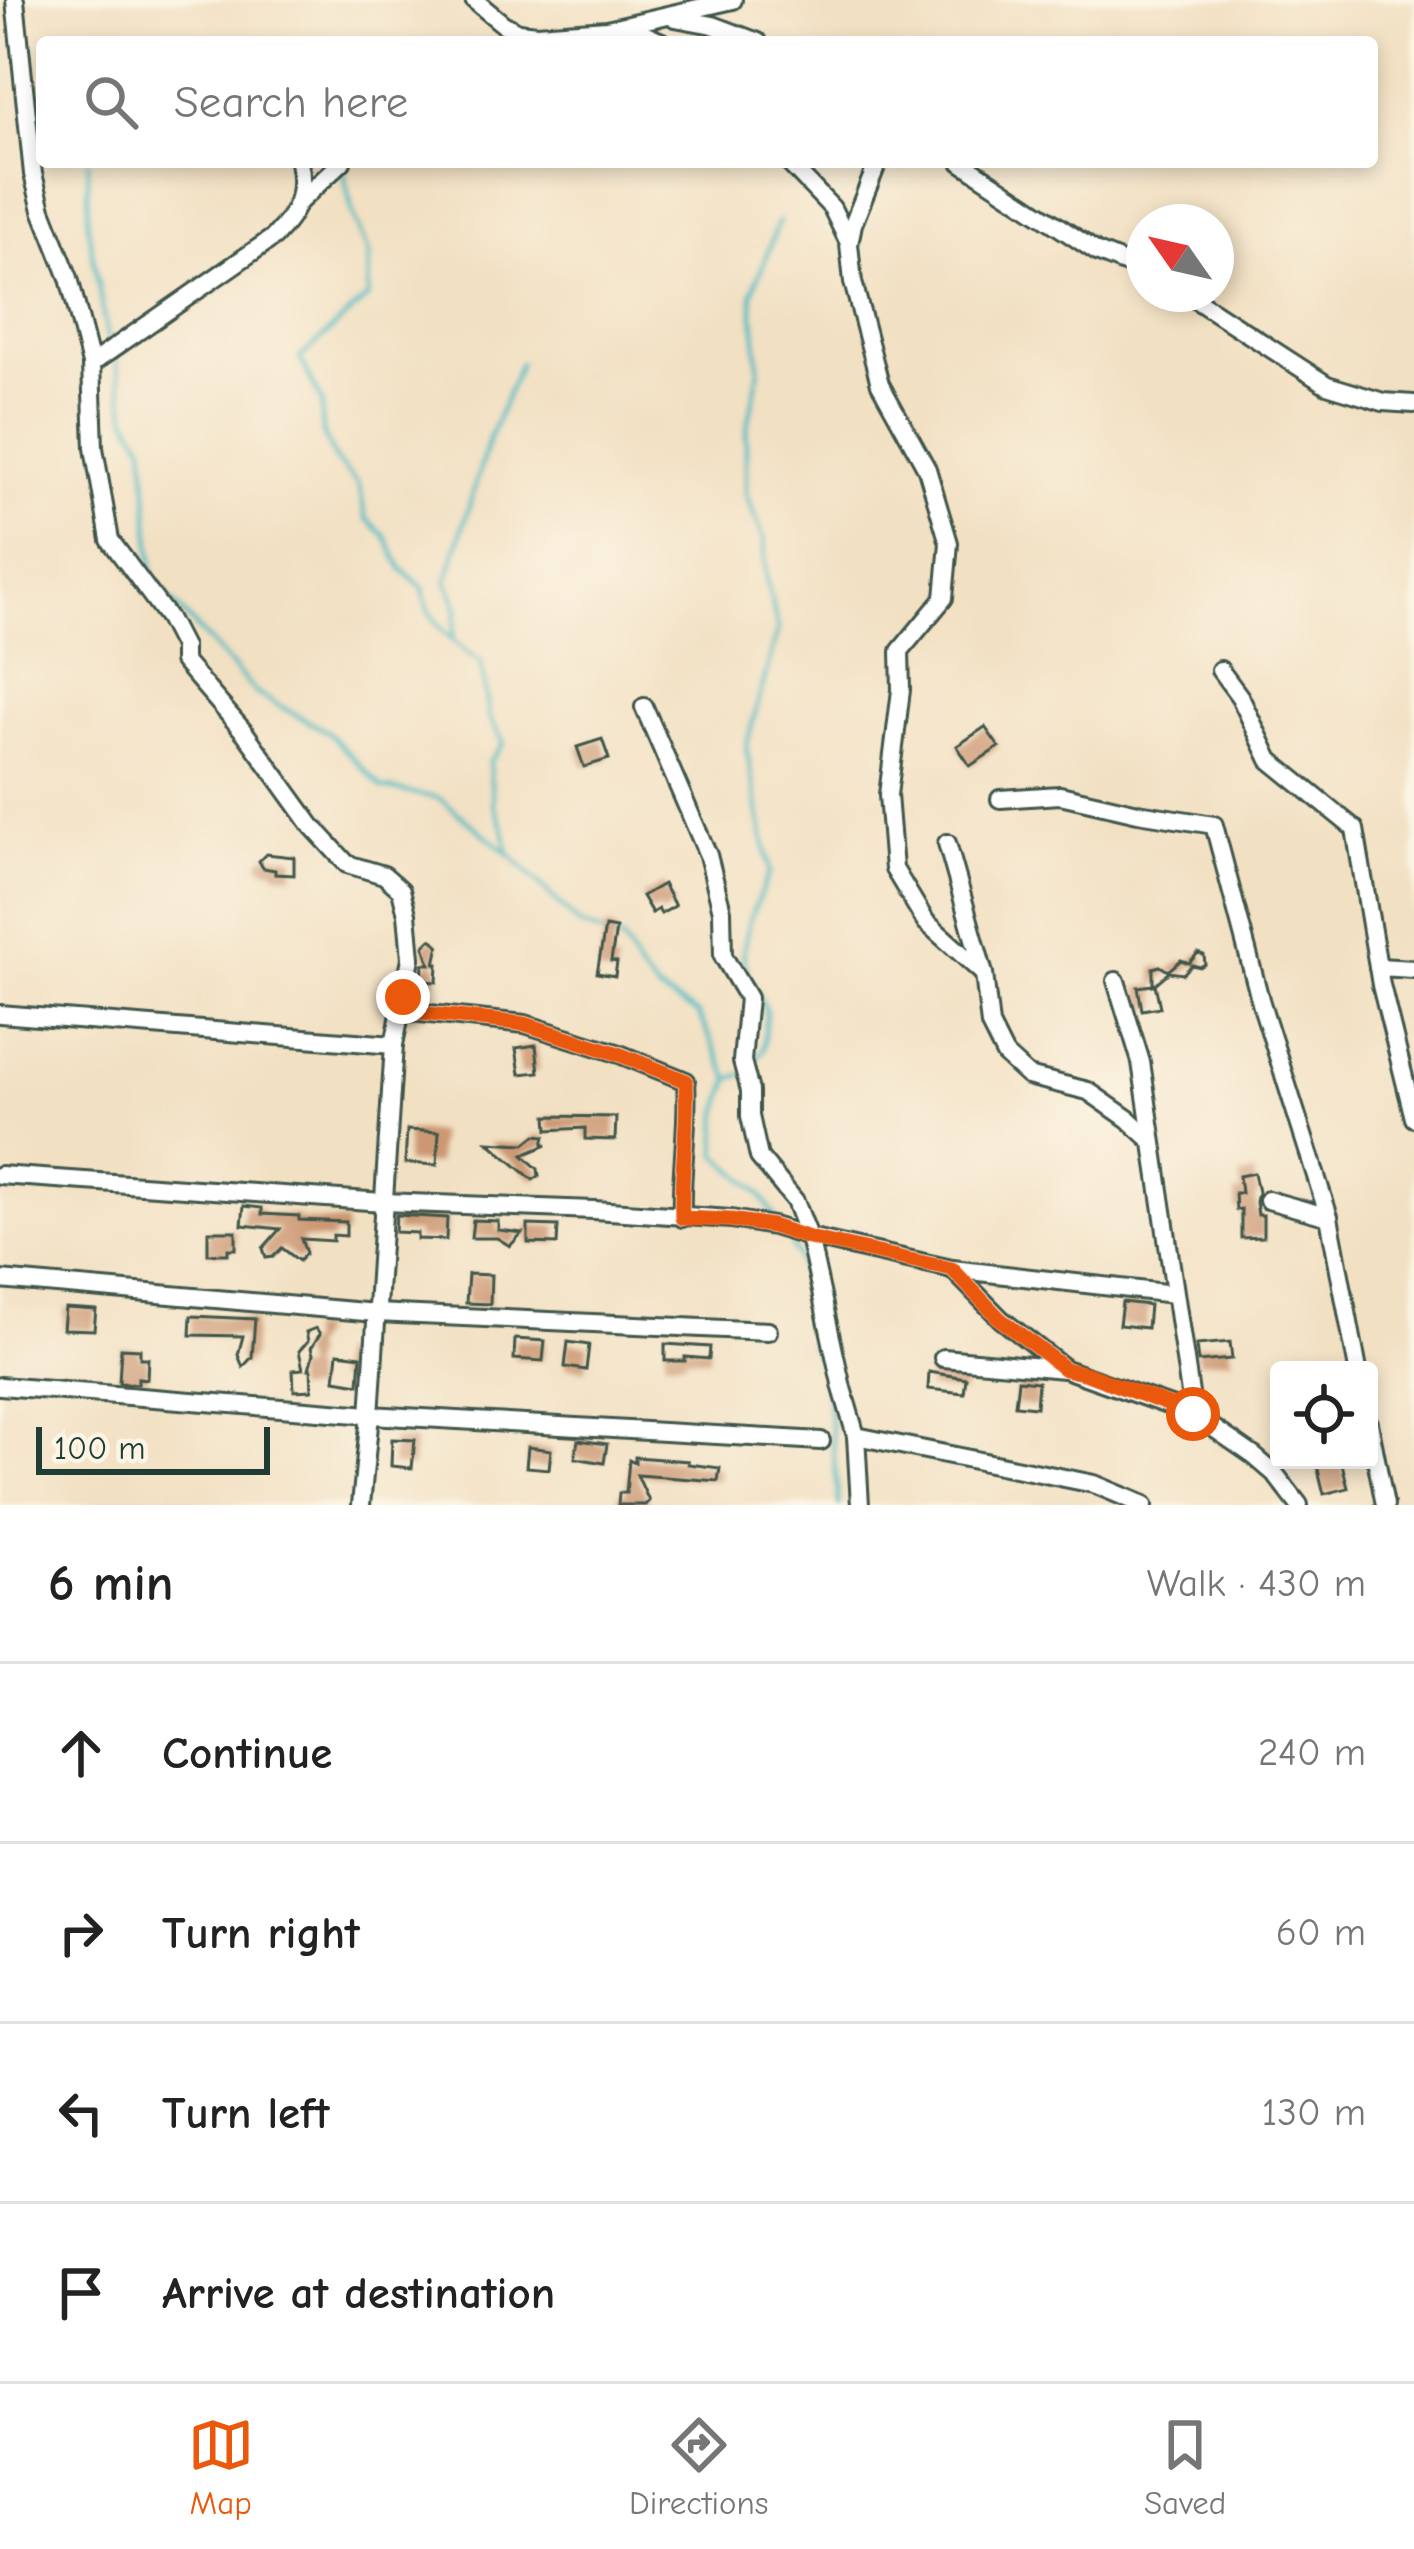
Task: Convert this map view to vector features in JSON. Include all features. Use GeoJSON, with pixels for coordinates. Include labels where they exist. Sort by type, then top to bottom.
{"type":"FeatureCollection","features":[{"type":"Feature","properties":{"kind":"street"},"geometry":{"type":"LineString","coordinates":[[474,0],[503,24],[527,36]]}},
{"type":"Feature","properties":{"kind":"street"},"geometry":{"type":"LineString","coordinates":[[549,36],[607,29],[733,0]]}},
{"type":"Feature","properties":{"kind":"street"},"geometry":{"type":"LineString","coordinates":[[0,38],[16,7]]}},
{"type":"Feature","properties":{"kind":"street"},"geometry":{"type":"LineString","coordinates":[[16,7],[33,174],[69,278],[91,364],[94,448],[110,540],[168,618],[183,647],[183,661],[245,733],[312,826],[346,864],[385,875],[401,890],[411,958],[394,1045],[361,1505]]}},
{"type":"Feature","properties":{"kind":"street"},"geometry":{"type":"LineString","coordinates":[[662,16],[713,25],[742,36]]}},
{"type":"Feature","properties":{"kind":"street"},"geometry":{"type":"LineString","coordinates":[[607,29],[648,36]]}},
{"type":"Feature","properties":{"kind":"street"},"geometry":{"type":"LineString","coordinates":[[91,364],[274,237],[300,201],[300,168]]}},
{"type":"Feature","properties":{"kind":"street"},"geometry":{"type":"LineString","coordinates":[[300,201],[336,168]]}},
{"type":"Feature","properties":{"kind":"street"},"geometry":{"type":"LineString","coordinates":[[794,168],[832,208],[849,244],[853,281],[880,384],[927,469],[949,543],[944,598],[900,651],[901,690],[888,795],[894,868],[926,922],[984,974]]}},
{"type":"Feature","properties":{"kind":"street"},"geometry":{"type":"LineString","coordinates":[[849,244],[859,203],[875,168]]}},
{"type":"Feature","properties":{"kind":"street"},"geometry":{"type":"LineString","coordinates":[[970,168],[1097,252],[1126,264]]}},
{"type":"Feature","properties":{"kind":"street"},"geometry":{"type":"LineString","coordinates":[[1214,312],[1327,386],[1383,402],[1414,404]]}},
{"type":"Feature","properties":{"kind":"street"},"geometry":{"type":"LineString","coordinates":[[1220,670],[1240,697],[1270,760],[1355,829],[1378,967],[1414,1118]]}},
{"type":"Feature","properties":{"kind":"street"},"geometry":{"type":"LineString","coordinates":[[644,706],[708,855],[722,911],[723,956],[748,998],[742,1061],[759,1157],[795,1201],[809,1238],[856,1436],[860,1505]]}},
{"type":"Feature","properties":{"kind":"street"},"geometry":{"type":"LineString","coordinates":[[1000,800],[1060,795],[1214,825],[1261,1003],[1329,1217],[1356,1361]]}},
{"type":"Feature","properties":{"kind":"street"},"geometry":{"type":"LineString","coordinates":[[947,843],[984,974],[990,1025],[1004,1055],[1028,1076],[1088,1091],[1152,1141]]}},
{"type":"Feature","properties":{"kind":"street"},"geometry":{"type":"LineString","coordinates":[[1378,967],[1414,969]]}},
{"type":"Feature","properties":{"kind":"street"},"geometry":{"type":"LineString","coordinates":[[1116,981],[1141,1062],[1193,1414]]}},
{"type":"Feature","properties":{"kind":"street"},"geometry":{"type":"LineString","coordinates":[[400,1011],[525,1024],[686,1081],[682,1218]]}},
{"type":"Feature","properties":{"kind":"street"},"geometry":{"type":"LineString","coordinates":[[0,1014],[394,1045]]}},
{"type":"Feature","properties":{"kind":"street"},"geometry":{"type":"LineString","coordinates":[[0,1174],[752,1222],[952,1269],[1174,1294]]}},
{"type":"Feature","properties":{"kind":"street"},"geometry":{"type":"LineString","coordinates":[[1268,1200],[1329,1217]]}},
{"type":"Feature","properties":{"kind":"street"},"geometry":{"type":"LineString","coordinates":[[952,1269],[1000,1319],[1065,1369]]}},
{"type":"Feature","properties":{"kind":"street"},"geometry":{"type":"LineString","coordinates":[[0,1280],[376,1313],[768,1331]]}},
{"type":"Feature","properties":{"kind":"street"},"geometry":{"type":"LineString","coordinates":[[943,1358],[1065,1369],[1193,1414],[1265,1465],[1299,1505]]}},
{"type":"Feature","properties":{"kind":"street"},"geometry":{"type":"LineString","coordinates":[[0,1387],[821,1442]]}},
{"type":"Feature","properties":{"kind":"street"},"geometry":{"type":"LineString","coordinates":[[856,1436],[1094,1484],[1144,1505]]}},
{"type":"Feature","properties":{"kind":"street"},"geometry":{"type":"LineString","coordinates":[[1378,1469],[1385,1505]]}},
{"type":"Feature","properties":{"kind":"building"},"geometry":{"type":"Polygon","coordinates":[[[985,727],[999,747],[970,766],[957,746],[985,727]]]}},
{"type":"Feature","properties":{"kind":"building"},"geometry":{"type":"Polygon","coordinates":[[[602,739],[609,759],[584,767],[577,747],[602,739]]]}},
{"type":"Feature","properties":{"kind":"building"},"geometry":{"type":"Polygon","coordinates":[[[266,854],[294,857],[294,875],[263,868],[259,861],[266,854]]]}},
{"type":"Feature","properties":{"kind":"building"},"geometry":{"type":"Polygon","coordinates":[[[663,884],[675,906],[652,913],[642,896],[663,884]]]}},
{"type":"Feature","properties":{"kind":"building"},"geometry":{"type":"Polygon","coordinates":[[[605,927],[616,929],[611,961],[617,962],[615,976],[597,973],[605,927]]]}},
{"type":"Feature","properties":{"kind":"building"},"geometry":{"type":"Polygon","coordinates":[[[431,939],[439,945],[437,982],[422,981],[423,964],[430,964],[424,946],[431,939]]]}},
{"type":"Feature","properties":{"kind":"building"},"geometry":{"type":"Polygon","coordinates":[[[1198,953],[1204,955],[1205,964],[1192,965],[1183,974],[1169,972],[1155,984],[1160,1007],[1142,1010],[1138,987],[1153,985],[1153,968],[1168,971],[1181,960],[1189,963],[1198,953]]]}},
{"type":"Feature","properties":{"kind":"building"},"geometry":{"type":"Polygon","coordinates":[[[536,1045],[539,1072],[520,1074],[516,1048],[536,1045]]]}},
{"type":"Feature","properties":{"kind":"building"},"geometry":{"type":"Polygon","coordinates":[[[547,1116],[616,1117],[615,1140],[585,1139],[585,1128],[548,1130],[547,1116]]]}},
{"type":"Feature","properties":{"kind":"building"},"geometry":{"type":"Polygon","coordinates":[[[407,1130],[439,1132],[437,1165],[405,1163],[407,1130]]]}},
{"type":"Feature","properties":{"kind":"building"},"geometry":{"type":"Polygon","coordinates":[[[536,1135],[545,1136],[543,1145],[547,1145],[523,1155],[538,1169],[539,1176],[533,1180],[488,1142],[525,1144],[536,1135]]]}},
{"type":"Feature","properties":{"kind":"building"},"geometry":{"type":"Polygon","coordinates":[[[1254,1173],[1263,1237],[1241,1238],[1241,1209],[1236,1210],[1235,1193],[1241,1193],[1239,1176],[1254,1173]]]}},
{"type":"Feature","properties":{"kind":"building"},"geometry":{"type":"Polygon","coordinates":[[[244,1206],[262,1208],[262,1214],[299,1216],[299,1220],[346,1222],[346,1236],[333,1235],[333,1241],[301,1239],[306,1253],[299,1261],[282,1248],[266,1258],[263,1248],[280,1229],[242,1225],[244,1206]]]}},
{"type":"Feature","properties":{"kind":"building"},"geometry":{"type":"Polygon","coordinates":[[[396,1215],[447,1218],[446,1240],[395,1232],[396,1215]]]}},
{"type":"Feature","properties":{"kind":"building"},"geometry":{"type":"Polygon","coordinates":[[[473,1220],[498,1221],[498,1230],[522,1233],[510,1246],[497,1238],[471,1238],[473,1220]]]}},
{"type":"Feature","properties":{"kind":"building"},"geometry":{"type":"Polygon","coordinates":[[[528,1225],[558,1226],[557,1244],[528,1243],[528,1225]]]}},
{"type":"Feature","properties":{"kind":"building"},"geometry":{"type":"Polygon","coordinates":[[[208,1231],[236,1231],[236,1249],[208,1254],[208,1231]]]}},
{"type":"Feature","properties":{"kind":"building"},"geometry":{"type":"Polygon","coordinates":[[[468,1274],[491,1275],[490,1304],[466,1303],[468,1274]]]}},
{"type":"Feature","properties":{"kind":"building"},"geometry":{"type":"Polygon","coordinates":[[[1122,1302],[1149,1305],[1147,1328],[1119,1325],[1122,1302]]]}},
{"type":"Feature","properties":{"kind":"building"},"geometry":{"type":"Polygon","coordinates":[[[65,1308],[96,1310],[94,1330],[63,1329],[65,1308]]]}},
{"type":"Feature","properties":{"kind":"building"},"geometry":{"type":"Polygon","coordinates":[[[191,1316],[255,1319],[252,1357],[243,1367],[238,1355],[243,1336],[190,1335],[191,1316]]]}},
{"type":"Feature","properties":{"kind":"building"},"geometry":{"type":"Polygon","coordinates":[[[316,1328],[320,1334],[311,1348],[312,1390],[294,1391],[293,1370],[303,1369],[299,1351],[308,1341],[306,1332],[316,1328]]]}},
{"type":"Feature","properties":{"kind":"building"},"geometry":{"type":"Polygon","coordinates":[[[515,1339],[545,1341],[543,1361],[514,1359],[515,1339]]]}},
{"type":"Feature","properties":{"kind":"building"},"geometry":{"type":"Polygon","coordinates":[[[568,1342],[589,1345],[586,1370],[565,1367],[568,1342]]]}},
{"type":"Feature","properties":{"kind":"building"},"geometry":{"type":"Polygon","coordinates":[[[1230,1342],[1232,1359],[1198,1362],[1196,1345],[1230,1342]]]}},
{"type":"Feature","properties":{"kind":"building"},"geometry":{"type":"Polygon","coordinates":[[[665,1344],[710,1347],[709,1359],[665,1361],[665,1344]]]}},
{"type":"Feature","properties":{"kind":"building"},"geometry":{"type":"Polygon","coordinates":[[[121,1348],[140,1349],[140,1358],[148,1358],[147,1379],[138,1378],[138,1384],[119,1383],[121,1348]]]}},
{"type":"Feature","properties":{"kind":"building"},"geometry":{"type":"Polygon","coordinates":[[[338,1353],[361,1356],[359,1384],[335,1380],[338,1353]]]}},
{"type":"Feature","properties":{"kind":"building"},"geometry":{"type":"Polygon","coordinates":[[[929,1372],[966,1378],[964,1393],[928,1389],[929,1372]]]}},
{"type":"Feature","properties":{"kind":"building"},"geometry":{"type":"Polygon","coordinates":[[[1018,1380],[1038,1382],[1036,1407],[1015,1405],[1018,1380]]]}},
{"type":"Feature","properties":{"kind":"building"},"geometry":{"type":"Polygon","coordinates":[[[392,1439],[415,1440],[412,1468],[391,1466],[392,1439]]]}},
{"type":"Feature","properties":{"kind":"building"},"geometry":{"type":"Polygon","coordinates":[[[578,1440],[607,1444],[604,1463],[575,1458],[578,1440]]]}},
{"type":"Feature","properties":{"kind":"building"},"geometry":{"type":"Polygon","coordinates":[[[528,1447],[551,1450],[549,1469],[526,1467],[528,1447]]]}},
{"type":"Feature","properties":{"kind":"building"},"geometry":{"type":"Polygon","coordinates":[[[635,1457],[720,1468],[718,1481],[637,1475],[649,1501],[618,1505],[619,1493],[626,1493],[629,1460],[635,1463],[635,1457]]]}},
{"type":"Feature","properties":{"kind":"building"},"geometry":{"type":"Polygon","coordinates":[[[1318,1469],[1343,1469],[1348,1488],[1324,1494],[1318,1469]]]}},
{"type":"Feature","properties":{"kind":"waterway"},"geometry":{"type":"LineString","coordinates":[[88,168],[88,227],[108,342]]}},
{"type":"Feature","properties":{"kind":"waterway"},"geometry":{"type":"LineString","coordinates":[[344,173],[353,216],[369,254],[368,297],[300,358],[322,402],[322,431],[335,460],[359,485],[366,518],[385,535],[402,569],[423,588],[436,621],[481,662],[489,717],[504,743],[489,762],[493,804],[508,853],[580,925],[623,941],[639,970],[659,992],[698,1014],[730,1079]]}},
{"type":"Feature","properties":{"kind":"waterway"},"geometry":{"type":"LineString","coordinates":[[751,1066],[763,1050],[766,1012],[743,954],[749,920],[770,871],[746,747],[778,629],[766,578],[764,538],[746,495],[746,435],[759,371],[752,294],[779,221]]}},
{"type":"Feature","properties":{"kind":"waterway"},"geometry":{"type":"LineString","coordinates":[[116,360],[127,417],[144,445],[153,580],[257,694],[328,732],[382,788],[439,798],[508,853]]}},
{"type":"Feature","properties":{"kind":"waterway"},"geometry":{"type":"LineString","coordinates":[[453,637],[457,607],[447,580],[489,439],[520,363]]}},
{"type":"Feature","properties":{"kind":"waterway"},"geometry":{"type":"LineString","coordinates":[[743,1074],[730,1079],[719,1113],[717,1154],[756,1190],[775,1217]]}},
{"type":"Feature","properties":{"kind":"waterway"},"geometry":{"type":"LineString","coordinates":[[792,1247],[805,1287],[812,1348],[825,1373],[839,1505]]}},
{"type":"Feature","properties":{"kind":"route"},"geometry":{"type":"LineString","coordinates":[[403,997],[400,1011],[525,1024],[686,1081],[682,1218],[772,1226],[952,1269],[1000,1319],[1065,1369],[1193,1414]]}}]}
